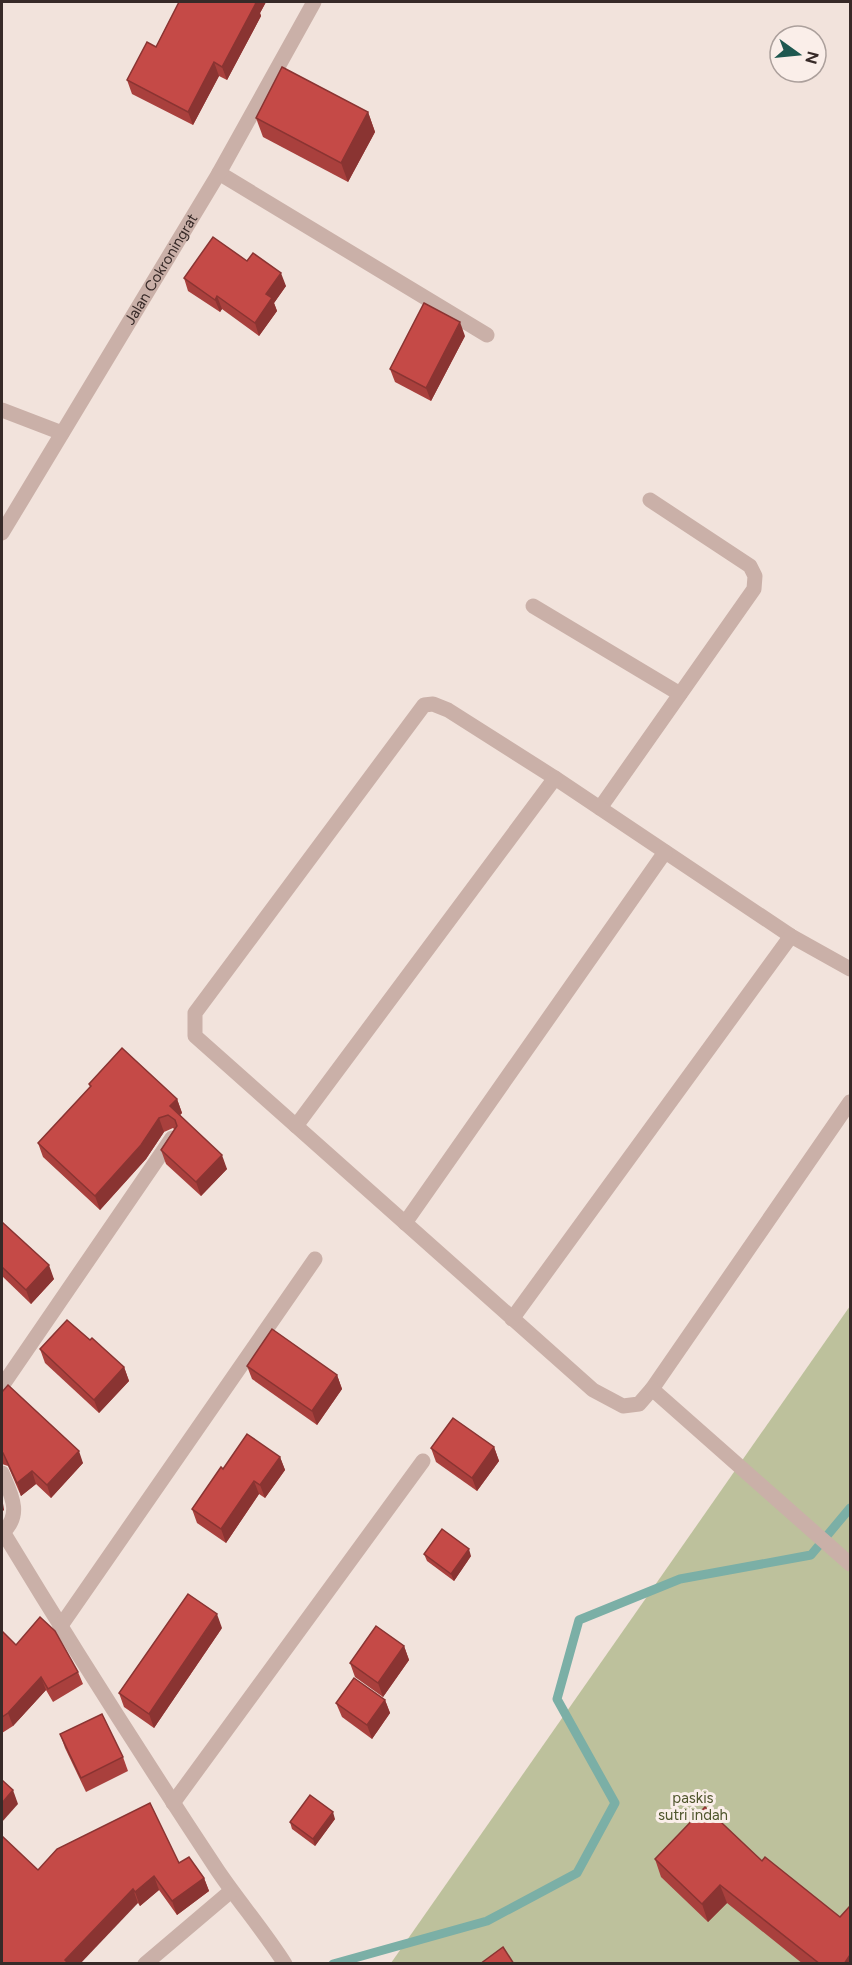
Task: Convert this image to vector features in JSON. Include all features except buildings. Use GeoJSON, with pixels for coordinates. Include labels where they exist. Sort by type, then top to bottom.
{"type":"FeatureCollection","features":[{"type":"Feature","properties":{"kind":"street","name":"Jalan Cokroningrat"},"geometry":{"type":"LineString","coordinates":[[2,533],[219,173],[314,2]]}},
{"type":"Feature","properties":{"kind":"street"},"geometry":{"type":"LineString","coordinates":[[219,173],[487,335]]}},
{"type":"Feature","properties":{"kind":"street"},"geometry":{"type":"LineString","coordinates":[[2,411],[62,433]]}},
{"type":"Feature","properties":{"kind":"street"},"geometry":{"type":"LineString","coordinates":[[600,808],[754,589],[755,576],[750,566],[650,500]]}},
{"type":"Feature","properties":{"kind":"street"},"geometry":{"type":"LineString","coordinates":[[533,606],[680,694]]}},
{"type":"Feature","properties":{"kind":"street"},"geometry":{"type":"LineString","coordinates":[[850,969],[791,936],[555,778],[448,710],[433,704],[424,705],[195,1013],[195,1036],[593,1390],[622,1406],[639,1404],[652,1389],[850,1102]]}},
{"type":"Feature","properties":{"kind":"street"},"geometry":{"type":"LineString","coordinates":[[296,1126],[555,778]]}},
{"type":"Feature","properties":{"kind":"street"},"geometry":{"type":"LineString","coordinates":[[405,1223],[665,852]]}},
{"type":"Feature","properties":{"kind":"street"},"geometry":{"type":"LineString","coordinates":[[512,1319],[791,936]]}},
{"type":"Feature","properties":{"kind":"street"},"geometry":{"type":"LineString","coordinates":[[2,1386],[172,1138]]}},
{"type":"Feature","properties":{"kind":"street"},"geometry":{"type":"LineString","coordinates":[[60,1627],[315,1259]]}},
{"type":"Feature","properties":{"kind":"street"},"geometry":{"type":"LineString","coordinates":[[652,1389],[850,1564]]}},
{"type":"Feature","properties":{"kind":"street"},"geometry":{"type":"LineString","coordinates":[[173,1803],[423,1461]]}},
{"type":"Feature","properties":{"kind":"street"},"geometry":{"type":"LineString","coordinates":[[2,1473],[11,1495],[14,1511],[10,1525],[2,1532],[173,1803],[231,1890],[285,1964]]}},
{"type":"Feature","properties":{"kind":"street"},"geometry":{"type":"LineString","coordinates":[[145,1964],[231,1890]]}},
{"type":"Feature","properties":{"kind":"green space","name":"paskis sutri indah"},"geometry":{"type":"Polygon","coordinates":[[[850,1306],[850,1963],[391,1963],[850,1306]]]}},
{"type":"Feature","properties":{"kind":"waterway"},"geometry":{"type":"LineString","coordinates":[[333,1964],[487,1921],[577,1873],[615,1803],[557,1699],[579,1620],[680,1579],[811,1555],[850,1508]]}}]}
